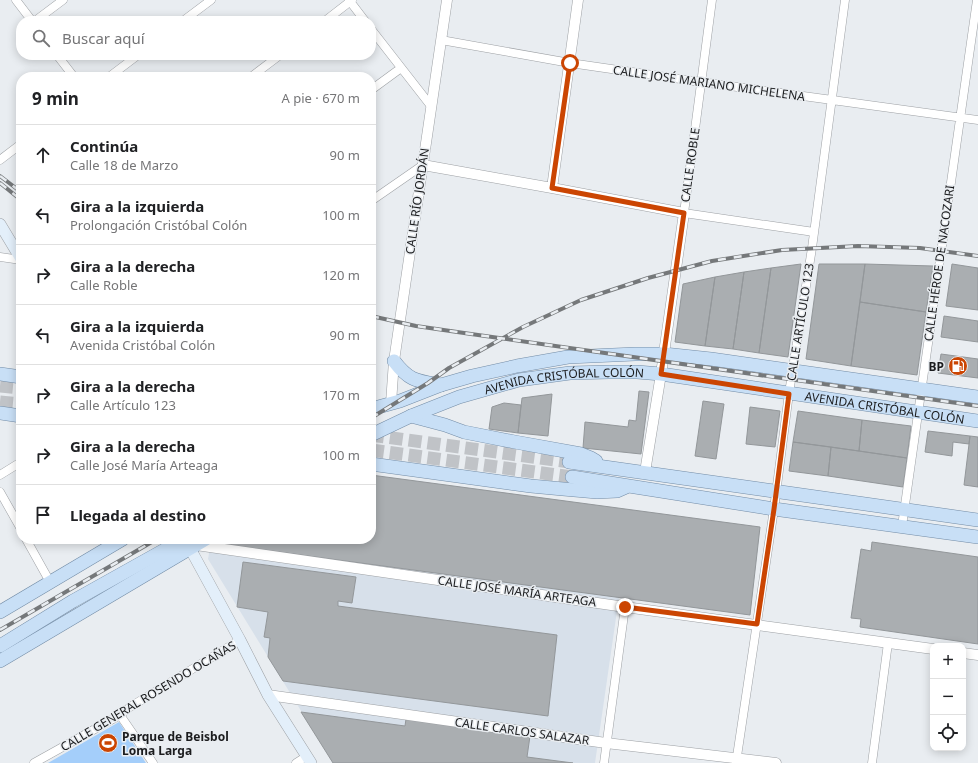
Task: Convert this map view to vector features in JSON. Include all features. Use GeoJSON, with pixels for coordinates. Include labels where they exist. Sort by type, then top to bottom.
{"type":"FeatureCollection","features":[{"type":"Feature","properties":{"kind":"main road"},"geometry":{"type":"LineString","coordinates":[[0,224],[16,251]]}},
{"type":"Feature","properties":{"kind":"main road","name":"AVENIDA CRISTÓBAL COLÓN"},"geometry":{"type":"LineString","coordinates":[[376,408],[400,401],[441,385],[472,376],[517,366],[568,357],[635,354],[664,354],[711,359],[978,397]]}},
{"type":"Feature","properties":{"kind":"main road"},"geometry":{"type":"LineString","coordinates":[[394,361],[401,371],[407,376],[418,381],[441,385]]}},
{"type":"Feature","properties":{"kind":"main road"},"geometry":{"type":"LineString","coordinates":[[517,366],[519,380]]}},
{"type":"Feature","properties":{"kind":"main road","name":"AVENIDA CRISTÓBAL COLÓN"},"geometry":{"type":"LineString","coordinates":[[376,433],[411,416],[459,397],[519,380],[570,373],[616,372],[661,374],[978,421]]}},
{"type":"Feature","properties":{"kind":"main road"},"geometry":{"type":"LineString","coordinates":[[0,374],[16,376]]}},
{"type":"Feature","properties":{"kind":"main road"},"geometry":{"type":"LineString","coordinates":[[0,413],[16,415]]}},
{"type":"Feature","properties":{"kind":"main road"},"geometry":{"type":"LineString","coordinates":[[411,416],[445,425],[464,432],[581,454],[604,466]]}},
{"type":"Feature","properties":{"kind":"main road"},"geometry":{"type":"LineString","coordinates":[[569,462],[978,520]]}},
{"type":"Feature","properties":{"kind":"main road"},"geometry":{"type":"LineString","coordinates":[[376,465],[531,486],[596,492],[617,491],[632,485]]}},
{"type":"Feature","properties":{"kind":"main road"},"geometry":{"type":"LineString","coordinates":[[572,476],[774,509],[978,537]]}},
{"type":"Feature","properties":{"kind":"main road"},"geometry":{"type":"LineString","coordinates":[[0,612],[115,544]]}},
{"type":"Feature","properties":{"kind":"main road"},"geometry":{"type":"LineString","coordinates":[[0,646],[73,601],[188,544]]}},
{"type":"Feature","properties":{"kind":"main road"},"geometry":{"type":"LineString","coordinates":[[0,661],[189,544]]}},
{"type":"Feature","properties":{"kind":"main road"},"geometry":{"type":"LineString","coordinates":[[193,544],[268,695],[309,760]]}},
{"type":"Feature","properties":{"kind":"street"},"geometry":{"type":"LineString","coordinates":[[16,0],[28,16]]}},
{"type":"Feature","properties":{"kind":"street"},"geometry":{"type":"LineString","coordinates":[[42,16],[63,0]]}},
{"type":"Feature","properties":{"kind":"street"},"geometry":{"type":"LineString","coordinates":[[190,16],[211,0]]}},
{"type":"Feature","properties":{"kind":"street","name":"CALLE RÍO JORDÁN"},"geometry":{"type":"LineString","coordinates":[[391,403],[394,361],[447,0]]}},
{"type":"Feature","properties":{"kind":"street"},"geometry":{"type":"LineString","coordinates":[[552,188],[578,0]]}},
{"type":"Feature","properties":{"kind":"street","name":"CALLE ROBLE"},"geometry":{"type":"LineString","coordinates":[[645,472],[664,354],[712,0]]}},
{"type":"Feature","properties":{"kind":"street","name":"CALLE ARTÍCULO 123"},"geometry":{"type":"LineString","coordinates":[[736,761],[814,232],[845,0]]}},
{"type":"Feature","properties":{"kind":"street","name":"CALLE HÉROE DE NACOZARI"},"geometry":{"type":"LineString","coordinates":[[902,526],[976,0]]}},
{"type":"Feature","properties":{"kind":"street"},"geometry":{"type":"LineString","coordinates":[[330,16],[350,1],[361,16]]}},
{"type":"Feature","properties":{"kind":"street"},"geometry":{"type":"LineString","coordinates":[[376,36],[431,106]]}},
{"type":"Feature","properties":{"kind":"street","name":"CALLE JOSÉ MARIANO MICHELENA"},"geometry":{"type":"LineString","coordinates":[[441,40],[570,63],[978,120]]}},
{"type":"Feature","properties":{"kind":"street"},"geometry":{"type":"LineString","coordinates":[[61,60],[70,72]]}},
{"type":"Feature","properties":{"kind":"street"},"geometry":{"type":"LineString","coordinates":[[116,72],[132,60]]}},
{"type":"Feature","properties":{"kind":"street"},"geometry":{"type":"LineString","coordinates":[[258,72],[273,60]]}},
{"type":"Feature","properties":{"kind":"street"},"geometry":{"type":"LineString","coordinates":[[376,86],[401,68]]}},
{"type":"Feature","properties":{"kind":"street"},"geometry":{"type":"LineString","coordinates":[[0,160],[16,148]]}},
{"type":"Feature","properties":{"kind":"street"},"geometry":{"type":"LineString","coordinates":[[376,198],[423,165],[684,213],[814,232]]}},
{"type":"Feature","properties":{"kind":"street"},"geometry":{"type":"LineString","coordinates":[[0,257],[16,259]]}},
{"type":"Feature","properties":{"kind":"street"},"geometry":{"type":"LineString","coordinates":[[0,475],[16,465]]}},
{"type":"Feature","properties":{"kind":"street"},"geometry":{"type":"LineString","coordinates":[[0,492],[16,521]]}},
{"type":"Feature","properties":{"kind":"street"},"geometry":{"type":"LineString","coordinates":[[29,544],[50,582]]}},
{"type":"Feature","properties":{"kind":"street","name":"CALLE JOSÉ MARÍA ARTEAGA"},"geometry":{"type":"LineString","coordinates":[[205,544],[625,607],[930,649]]}},
{"type":"Feature","properties":{"kind":"street"},"geometry":{"type":"LineString","coordinates":[[604,763],[625,607]]}},
{"type":"Feature","properties":{"kind":"street","name":"CALLE GENERAL ROSENDO OCAÑAS"},"geometry":{"type":"LineString","coordinates":[[34,763],[120,715],[130,707],[240,640]]}},
{"type":"Feature","properties":{"kind":"street"},"geometry":{"type":"LineString","coordinates":[[872,763],[888,643]]}},
{"type":"Feature","properties":{"kind":"street"},"geometry":{"type":"LineString","coordinates":[[966,654],[978,656]]}},
{"type":"Feature","properties":{"kind":"street","name":"CALLE CARLOS SALAZAR"},"geometry":{"type":"LineString","coordinates":[[268,695],[736,761],[776,763]]}},
{"type":"Feature","properties":{"kind":"street"},"geometry":{"type":"LineString","coordinates":[[120,715],[153,763]]}},
{"type":"Feature","properties":{"kind":"street"},"geometry":{"type":"LineString","coordinates":[[296,763],[309,760]]}},
{"type":"Feature","properties":{"kind":"shaded area"},"geometry":{"type":"Polygon","coordinates":[[[376,476],[760,527],[750,615],[619,597],[595,763],[333,763],[208,559],[211,544],[376,544],[376,476]]]}},
{"type":"Feature","properties":{"kind":"shaded area","name":"Parque de Beisbol Loma Larga"},"geometry":{"type":"Polygon","coordinates":[[[119,722],[146,763],[48,763],[119,722]]]}},
{"type":"Feature","properties":{"kind":"building"},"geometry":{"type":"Polygon","coordinates":[[[801,264],[788,357],[759,353],[771,268],[801,264]]]}},
{"type":"Feature","properties":{"kind":"building"},"geometry":{"type":"Polygon","coordinates":[[[819,264],[865,264],[851,366],[806,359],[819,264]]]}},
{"type":"Feature","properties":{"kind":"building"},"geometry":{"type":"Polygon","coordinates":[[[865,264],[933,266],[926,312],[860,302],[865,264]]]}},
{"type":"Feature","properties":{"kind":"building"},"geometry":{"type":"Polygon","coordinates":[[[952,264],[978,268],[978,310],[946,306],[952,264]]]}},
{"type":"Feature","properties":{"kind":"building"},"geometry":{"type":"Polygon","coordinates":[[[771,268],[759,353],[733,349],[744,272],[771,268]]]}},
{"type":"Feature","properties":{"kind":"building"},"geometry":{"type":"Polygon","coordinates":[[[744,272],[733,349],[705,346],[715,277],[744,272]]]}},
{"type":"Feature","properties":{"kind":"building"},"geometry":{"type":"Polygon","coordinates":[[[715,277],[705,346],[675,342],[683,284],[715,277]]]}},
{"type":"Feature","properties":{"kind":"building"},"geometry":{"type":"Polygon","coordinates":[[[860,302],[926,312],[917,375],[851,366],[860,302]]]}},
{"type":"Feature","properties":{"kind":"building"},"geometry":{"type":"Polygon","coordinates":[[[944,316],[978,321],[978,342],[941,337],[944,316]]]}},
{"type":"Feature","properties":{"kind":"building","name":"BP"},"geometry":{"type":"Polygon","coordinates":[[[941,354],[978,359],[978,378],[938,373],[941,354]]]}},
{"type":"Feature","properties":{"kind":"building"},"geometry":{"type":"Polygon","coordinates":[[[639,391],[649,392],[641,454],[583,448],[585,422],[628,427],[629,420],[636,421],[639,391]]]}},
{"type":"Feature","properties":{"kind":"building"},"geometry":{"type":"Polygon","coordinates":[[[552,394],[548,436],[518,433],[522,398],[552,394]]]}},
{"type":"Feature","properties":{"kind":"building"},"geometry":{"type":"Polygon","coordinates":[[[703,401],[724,404],[716,459],[695,456],[703,401]]]}},
{"type":"Feature","properties":{"kind":"building"},"geometry":{"type":"Polygon","coordinates":[[[504,403],[521,405],[518,433],[489,429],[492,407],[504,403]]]}},
{"type":"Feature","properties":{"kind":"building"},"geometry":{"type":"Polygon","coordinates":[[[750,407],[780,411],[775,447],[746,444],[750,407]]]}},
{"type":"Feature","properties":{"kind":"building"},"geometry":{"type":"Polygon","coordinates":[[[798,411],[862,420],[859,451],[793,442],[798,411]]]}},
{"type":"Feature","properties":{"kind":"building"},"geometry":{"type":"Polygon","coordinates":[[[862,420],[911,426],[907,458],[859,451],[862,420]]]}},
{"type":"Feature","properties":{"kind":"building"},"geometry":{"type":"Polygon","coordinates":[[[928,431],[970,436],[969,444],[953,442],[952,456],[925,452],[928,431]]]}},
{"type":"Feature","properties":{"kind":"building"},"geometry":{"type":"Polygon","coordinates":[[[970,436],[978,437],[978,487],[964,485],[970,436]]]}},
{"type":"Feature","properties":{"kind":"building"},"geometry":{"type":"Polygon","coordinates":[[[793,442],[831,447],[828,476],[789,471],[793,442]]]}},
{"type":"Feature","properties":{"kind":"building"},"geometry":{"type":"Polygon","coordinates":[[[831,447],[907,458],[903,487],[828,476],[831,447]]]}},
{"type":"Feature","properties":{"kind":"building"},"geometry":{"type":"Polygon","coordinates":[[[376,476],[760,527],[750,615],[218,544],[376,544],[376,476]]]}},
{"type":"Feature","properties":{"kind":"building"},"geometry":{"type":"Polygon","coordinates":[[[872,542],[978,557],[978,644],[860,627],[861,619],[851,618],[861,549],[871,551],[872,542]]]}},
{"type":"Feature","properties":{"kind":"building"},"geometry":{"type":"Polygon","coordinates":[[[243,562],[356,577],[352,603],[338,601],[338,606],[557,635],[548,716],[283,681],[268,657],[270,638],[264,637],[268,612],[237,607],[243,562]]]}},
{"type":"Feature","properties":{"kind":"building"},"geometry":{"type":"Polygon","coordinates":[[[301,712],[405,726],[406,719],[530,736],[527,757],[573,763],[333,763],[301,712]]]}},
{"type":"Feature","properties":{"kind":"tunnel"},"geometry":{"type":"LineString","coordinates":[[0,386],[16,388]]}},
{"type":"Feature","properties":{"kind":"tunnel"},"geometry":{"type":"LineString","coordinates":[[0,402],[16,404]]}},
{"type":"Feature","properties":{"kind":"tunnel"},"geometry":{"type":"LineString","coordinates":[[376,436],[569,462]]}},
{"type":"Feature","properties":{"kind":"tunnel"},"geometry":{"type":"LineString","coordinates":[[376,451],[572,477]]}},
{"type":"Feature","properties":{"kind":"railway"},"geometry":{"type":"LineString","coordinates":[[0,176],[16,188]]}},
{"type":"Feature","properties":{"kind":"railway"},"geometry":{"type":"LineString","coordinates":[[0,183],[16,196]]}},
{"type":"Feature","properties":{"kind":"railway"},"geometry":{"type":"LineString","coordinates":[[376,415],[428,383],[449,368],[523,327],[581,300],[648,278],[712,261],[782,250],[858,246],[920,248],[978,256]]}},
{"type":"Feature","properties":{"kind":"railway"},"geometry":{"type":"LineString","coordinates":[[376,317],[416,326],[978,406]]}},
{"type":"Feature","properties":{"kind":"railway"},"geometry":{"type":"LineString","coordinates":[[0,630],[148,544]]}},
{"type":"Feature","properties":{"kind":"place","name":"BP"},"geometry":{"type":"Point","coordinates":[958,366]}},
{"type":"Feature","properties":{"kind":"place","name":"Parque de Beisbol Loma Larga"},"geometry":{"type":"Point","coordinates":[108,743]}},
{"type":"Feature","properties":{"kind":"route"},"geometry":{"type":"LineString","coordinates":[[570,63],[552,188],[684,213],[661,374],[789,394],[757,624],[625,607]]}}]}
